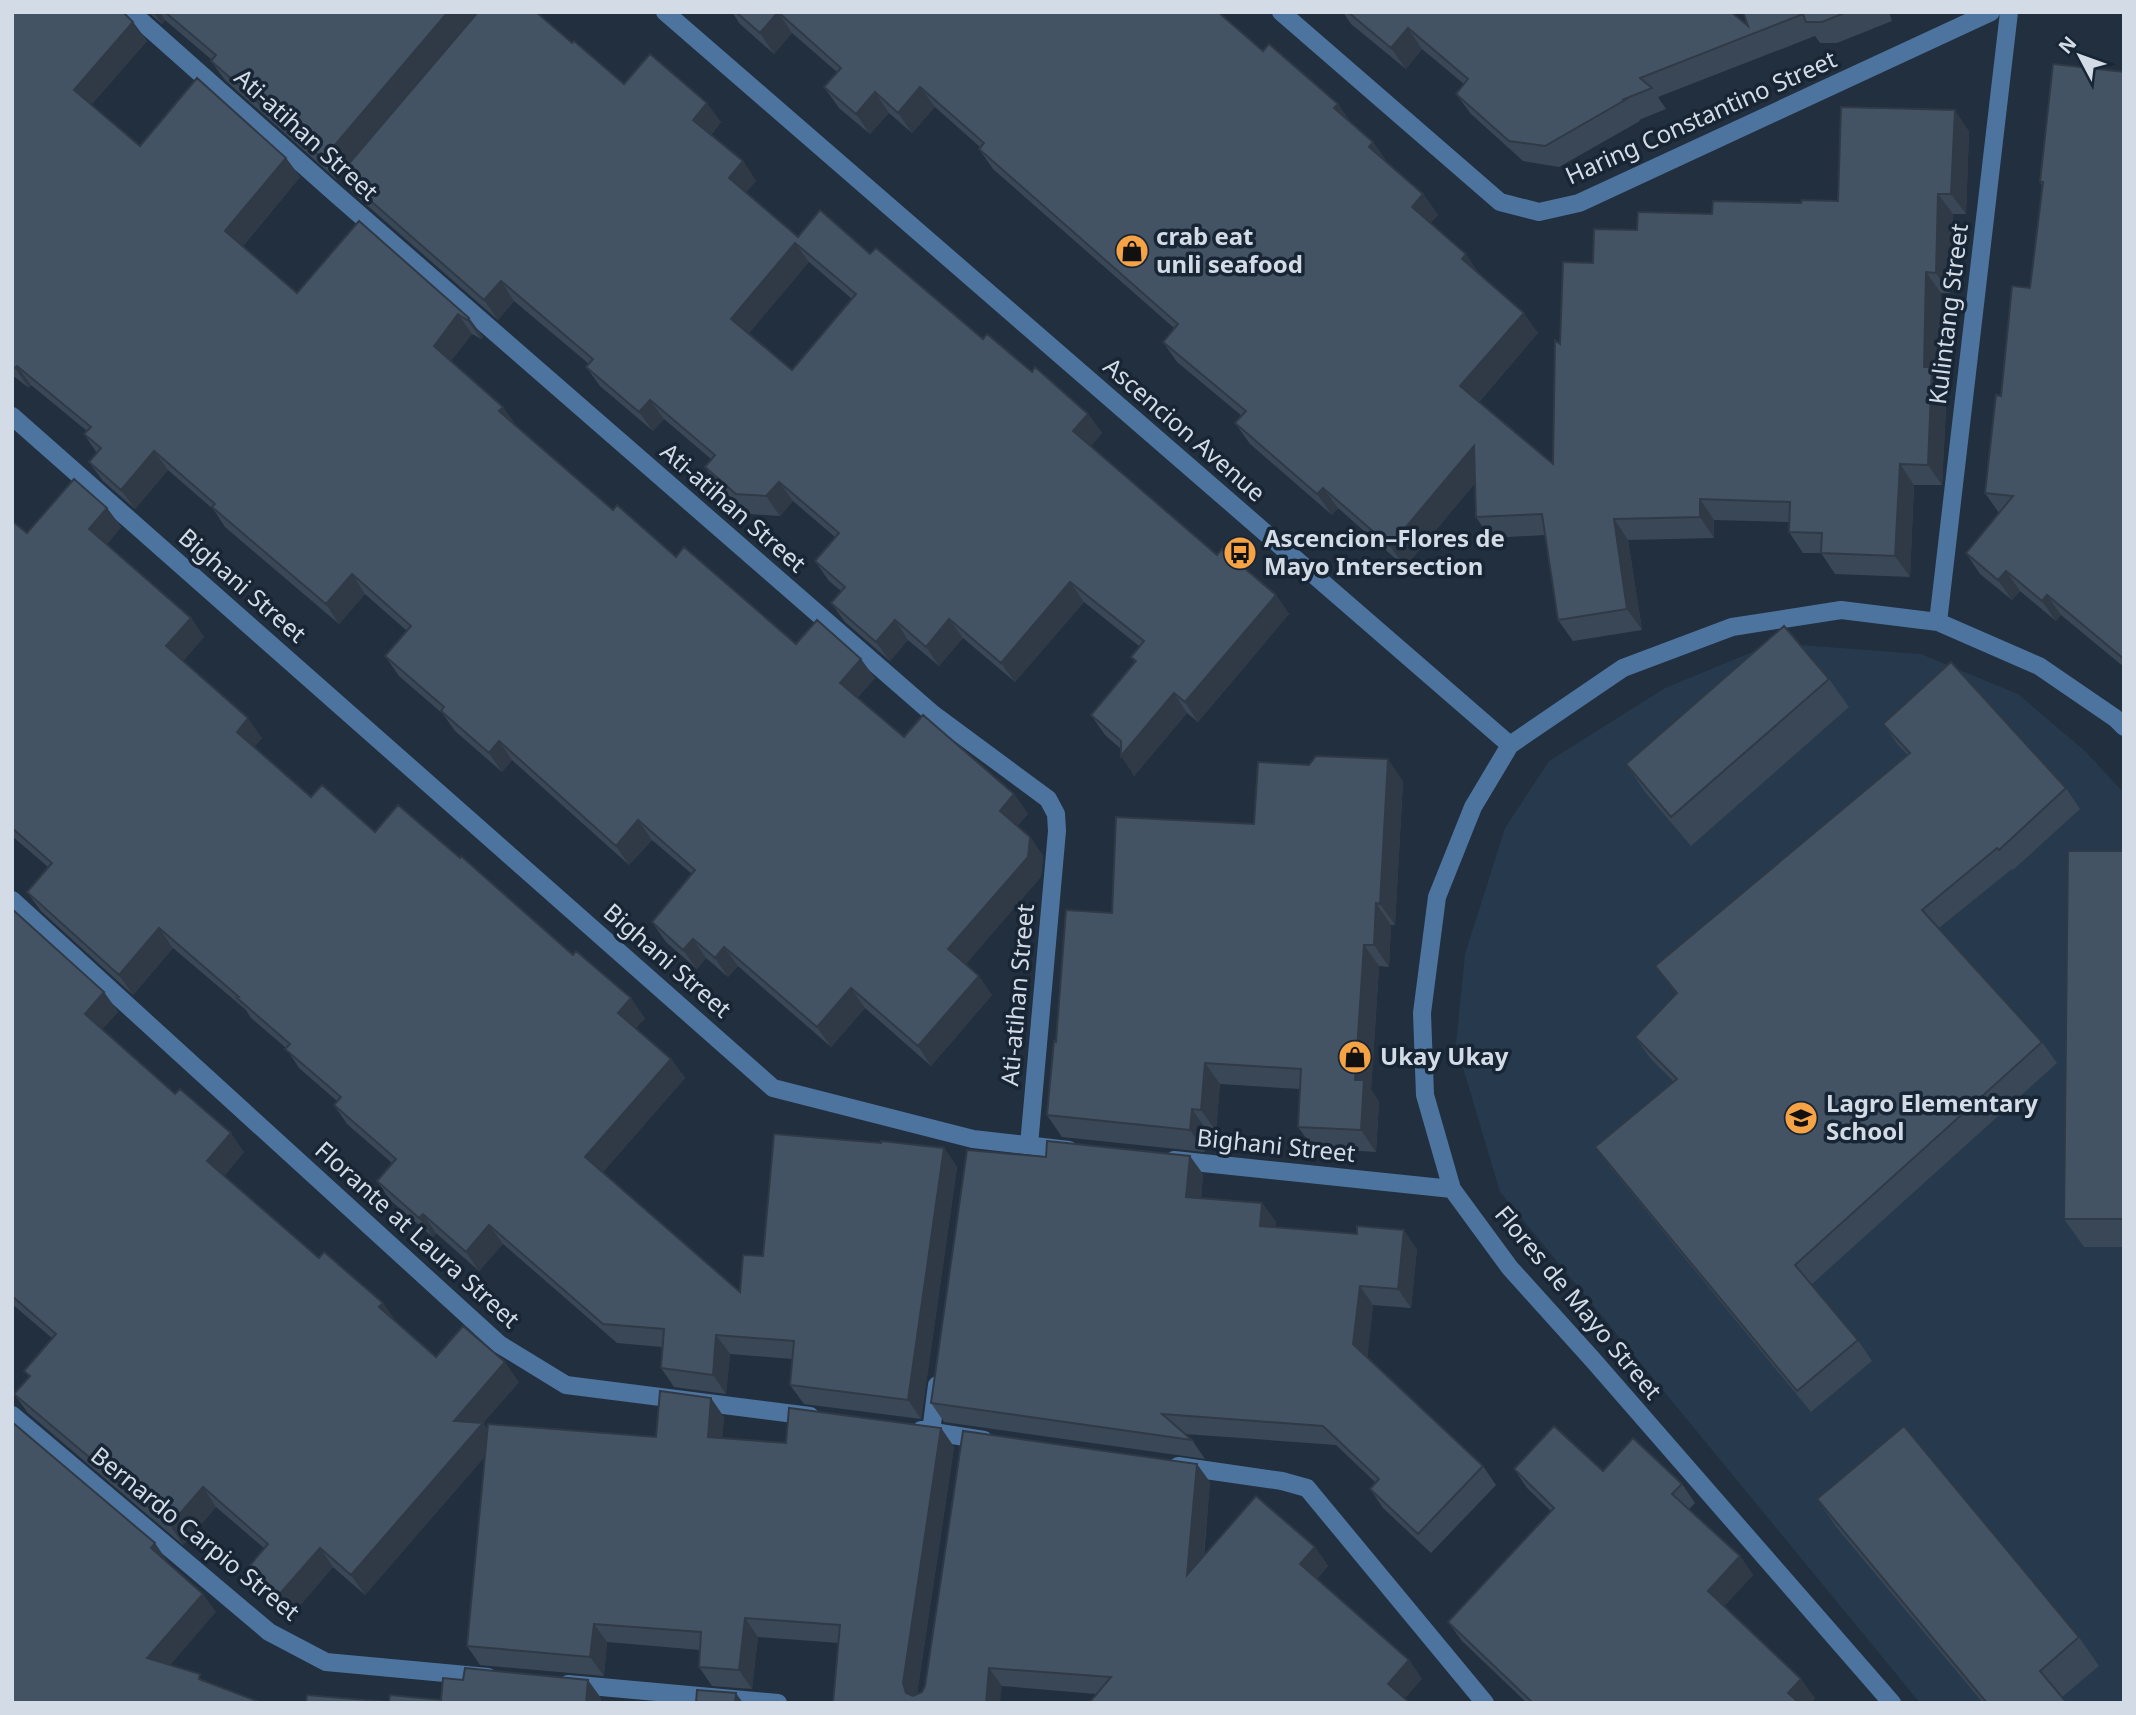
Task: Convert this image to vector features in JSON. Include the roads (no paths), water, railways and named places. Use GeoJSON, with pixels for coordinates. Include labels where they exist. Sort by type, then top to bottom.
{"type":"FeatureCollection","features":[{"type":"Feature","properties":{"kind":"street","name":"Ati-atihan Street"},"geometry":{"type":"LineString","coordinates":[[131,12],[341,190],[933,714],[1048,799],[1056,814],[1057,831],[1030,1145]]}},
{"type":"Feature","properties":{"kind":"street","name":"Ascencion Avenue"},"geometry":{"type":"LineString","coordinates":[[665,12],[1510,745]]}},
{"type":"Feature","properties":{"kind":"street","name":"Haring Constantino Street"},"geometry":{"type":"LineString","coordinates":[[1281,12],[1500,202],[1539,212],[1579,203],[1991,12]]}},
{"type":"Feature","properties":{"kind":"street","name":"Kulintang Street"},"geometry":{"type":"LineString","coordinates":[[1938,622],[2009,12]]}},
{"type":"Feature","properties":{"kind":"street","name":"Bighani Street"},"geometry":{"type":"LineString","coordinates":[[12,416],[773,1088],[972,1146],[1030,1145],[1084,1151]]}},
{"type":"Feature","properties":{"kind":"street"},"geometry":{"type":"LineString","coordinates":[[1510,745],[1623,668],[1732,627],[1841,610],[1938,622],[2039,666],[2124,727]]}},
{"type":"Feature","properties":{"kind":"street","name":"Flores de Mayo Street"},"geometry":{"type":"LineString","coordinates":[[1510,745],[1473,807],[1437,897],[1435,910],[1422,1013],[1424,1095],[1452,1189],[1510,1268],[1892,1703]]}},
{"type":"Feature","properties":{"kind":"street","name":"Florante at Laura Street"},"geometry":{"type":"LineString","coordinates":[[12,900],[499,1344],[566,1385],[823,1418]]}},
{"type":"Feature","properties":{"kind":"street","name":"Bighani Street"},"geometry":{"type":"LineString","coordinates":[[1152,1158],[1452,1189]]}},
{"type":"Feature","properties":{"kind":"street"},"geometry":{"type":"LineString","coordinates":[[931,1432],[940,1365]]}},
{"type":"Feature","properties":{"kind":"street","name":"Bernardo Carpio Street"},"geometry":{"type":"LineString","coordinates":[[12,1415],[269,1632],[326,1662],[504,1678]]}},
{"type":"Feature","properties":{"kind":"street"},"geometry":{"type":"LineString","coordinates":[[904,1428],[931,1432],[966,1444],[1008,1443]]}},
{"type":"Feature","properties":{"kind":"street"},"geometry":{"type":"LineString","coordinates":[[1159,1464],[1282,1481],[1307,1488],[1485,1703]]}},
{"type":"Feature","properties":{"kind":"street"},"geometry":{"type":"LineString","coordinates":[[545,1682],[778,1703]]}},
{"type":"Feature","properties":{"kind":"place","name":"crab eat unli seafood"},"geometry":{"type":"Point","coordinates":[1132,251]}},
{"type":"Feature","properties":{"kind":"place","name":"Ascencion–Flores de Mayo Intersection"},"geometry":{"type":"Point","coordinates":[1240,553]}},
{"type":"Feature","properties":{"kind":"place","name":"Ukay Ukay"},"geometry":{"type":"Point","coordinates":[1355,1057]}},
{"type":"Feature","properties":{"kind":"place","name":"Lagro Elementary School"},"geometry":{"type":"Point","coordinates":[1801,1118]}}]}
